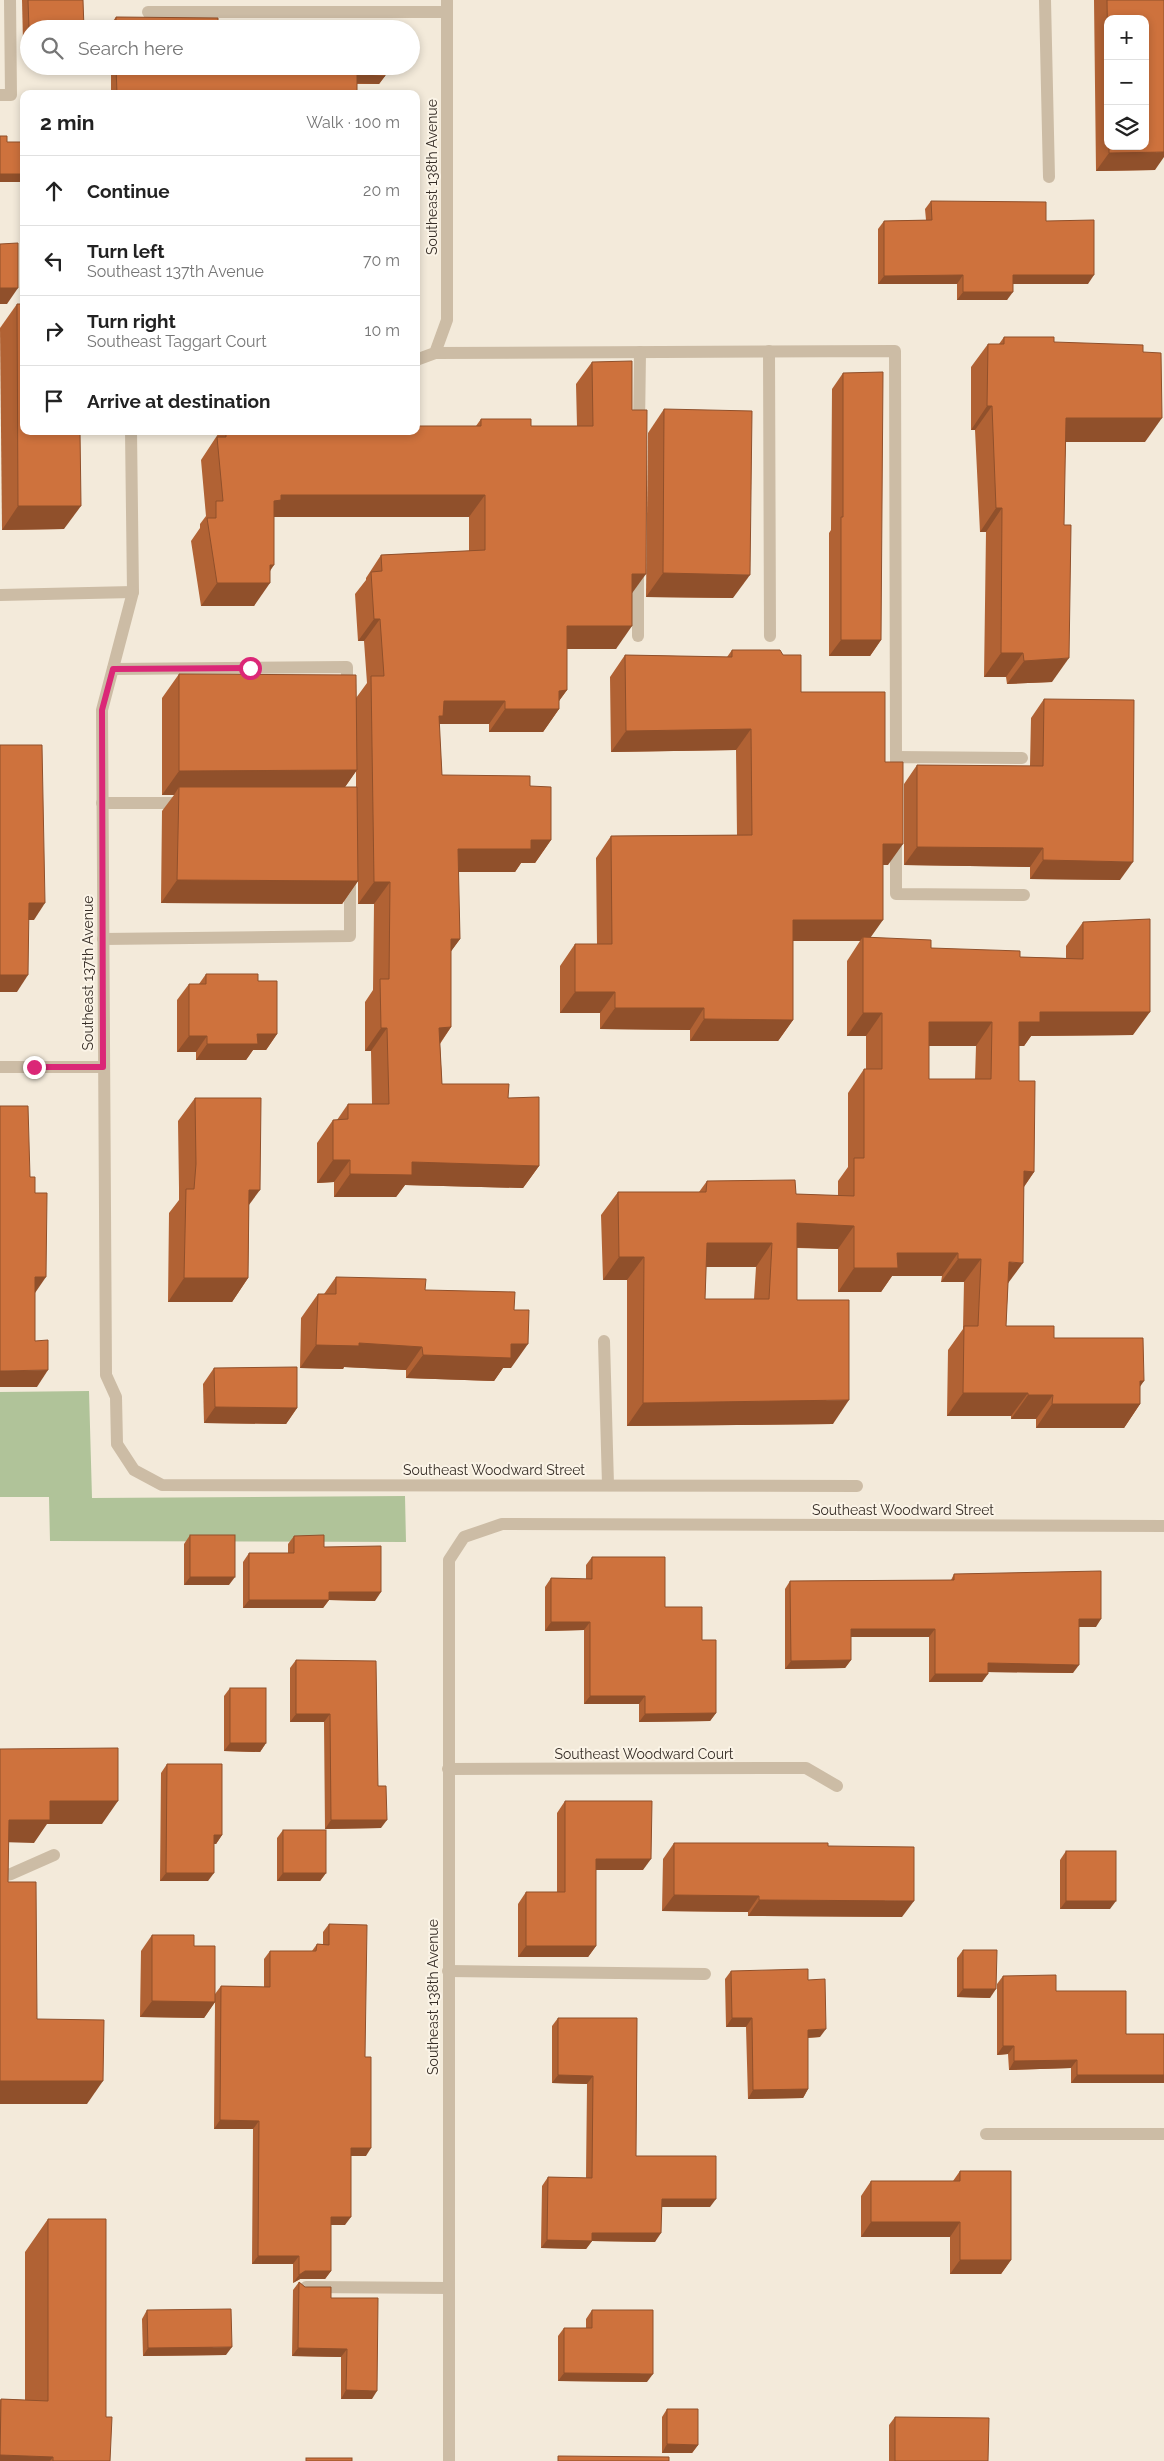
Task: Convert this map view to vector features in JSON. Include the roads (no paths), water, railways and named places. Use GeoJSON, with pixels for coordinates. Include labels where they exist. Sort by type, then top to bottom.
{"type":"FeatureCollection","features":[{"type":"Feature","properties":{"kind":"street"},"geometry":{"type":"LineString","coordinates":[[0,95],[10,95],[10,0]]}},
{"type":"Feature","properties":{"kind":"street"},"geometry":{"type":"LineString","coordinates":[[1045,0],[1049,177]]}},
{"type":"Feature","properties":{"kind":"street"},"geometry":{"type":"LineString","coordinates":[[148,12],[447,6]]}},
{"type":"Feature","properties":{"kind":"street","name":"Southeast 138th Avenue"},"geometry":{"type":"LineString","coordinates":[[435,353],[447,320],[447,6]]}},
{"type":"Feature","properties":{"kind":"street"},"geometry":{"type":"LineString","coordinates":[[420,359],[435,353],[895,351],[896,776]]}},
{"type":"Feature","properties":{"kind":"street"},"geometry":{"type":"LineString","coordinates":[[639,440],[640,352]]}},
{"type":"Feature","properties":{"kind":"street"},"geometry":{"type":"LineString","coordinates":[[769,352],[770,636]]}},
{"type":"Feature","properties":{"kind":"street","name":"Southeast 137th Avenue"},"geometry":{"type":"LineString","coordinates":[[131,435],[133,592],[102,710],[102,803],[106,1375],[116,1396],[117,1444],[134,1470]]}},
{"type":"Feature","properties":{"kind":"street"},"geometry":{"type":"LineString","coordinates":[[638,558],[638,636]]}},
{"type":"Feature","properties":{"kind":"street"},"geometry":{"type":"LineString","coordinates":[[0,595],[133,592]]}},
{"type":"Feature","properties":{"kind":"street"},"geometry":{"type":"LineString","coordinates":[[113,669],[347,667],[348,706]]}},
{"type":"Feature","properties":{"kind":"street"},"geometry":{"type":"LineString","coordinates":[[896,757],[1022,758]]}},
{"type":"Feature","properties":{"kind":"street"},"geometry":{"type":"LineString","coordinates":[[102,803],[201,803]]}},
{"type":"Feature","properties":{"kind":"street"},"geometry":{"type":"LineString","coordinates":[[896,826],[896,894],[1024,895]]}},
{"type":"Feature","properties":{"kind":"street"},"geometry":{"type":"LineString","coordinates":[[103,940],[350,936],[350,860]]}},
{"type":"Feature","properties":{"kind":"street"},"geometry":{"type":"LineString","coordinates":[[0,1067],[103,1067]]}},
{"type":"Feature","properties":{"kind":"street"},"geometry":{"type":"LineString","coordinates":[[604,1341],[608,1485]]}},
{"type":"Feature","properties":{"kind":"street","name":"Southeast Woodward Street"},"geometry":{"type":"LineString","coordinates":[[134,1470],[162,1485],[857,1486]]}},
{"type":"Feature","properties":{"kind":"street","name":"Southeast Woodward Street"},"geometry":{"type":"LineString","coordinates":[[464,1537],[502,1524],[1164,1526]]}},
{"type":"Feature","properties":{"kind":"street","name":"Southeast 138th Avenue"},"geometry":{"type":"LineString","coordinates":[[449,2461],[449,1560],[464,1537]]}},
{"type":"Feature","properties":{"kind":"street","name":"Southeast Woodward Court"},"geometry":{"type":"LineString","coordinates":[[448,1769],[806,1768],[837,1786]]}},
{"type":"Feature","properties":{"kind":"street"},"geometry":{"type":"LineString","coordinates":[[0,1876],[11,1874],[54,1855]]}},
{"type":"Feature","properties":{"kind":"street"},"geometry":{"type":"LineString","coordinates":[[448,1971],[705,1974]]}},
{"type":"Feature","properties":{"kind":"street"},"geometry":{"type":"LineString","coordinates":[[986,2134],[1164,2134]]}},
{"type":"Feature","properties":{"kind":"street"},"geometry":{"type":"LineString","coordinates":[[300,2287],[449,2288]]}}]}
